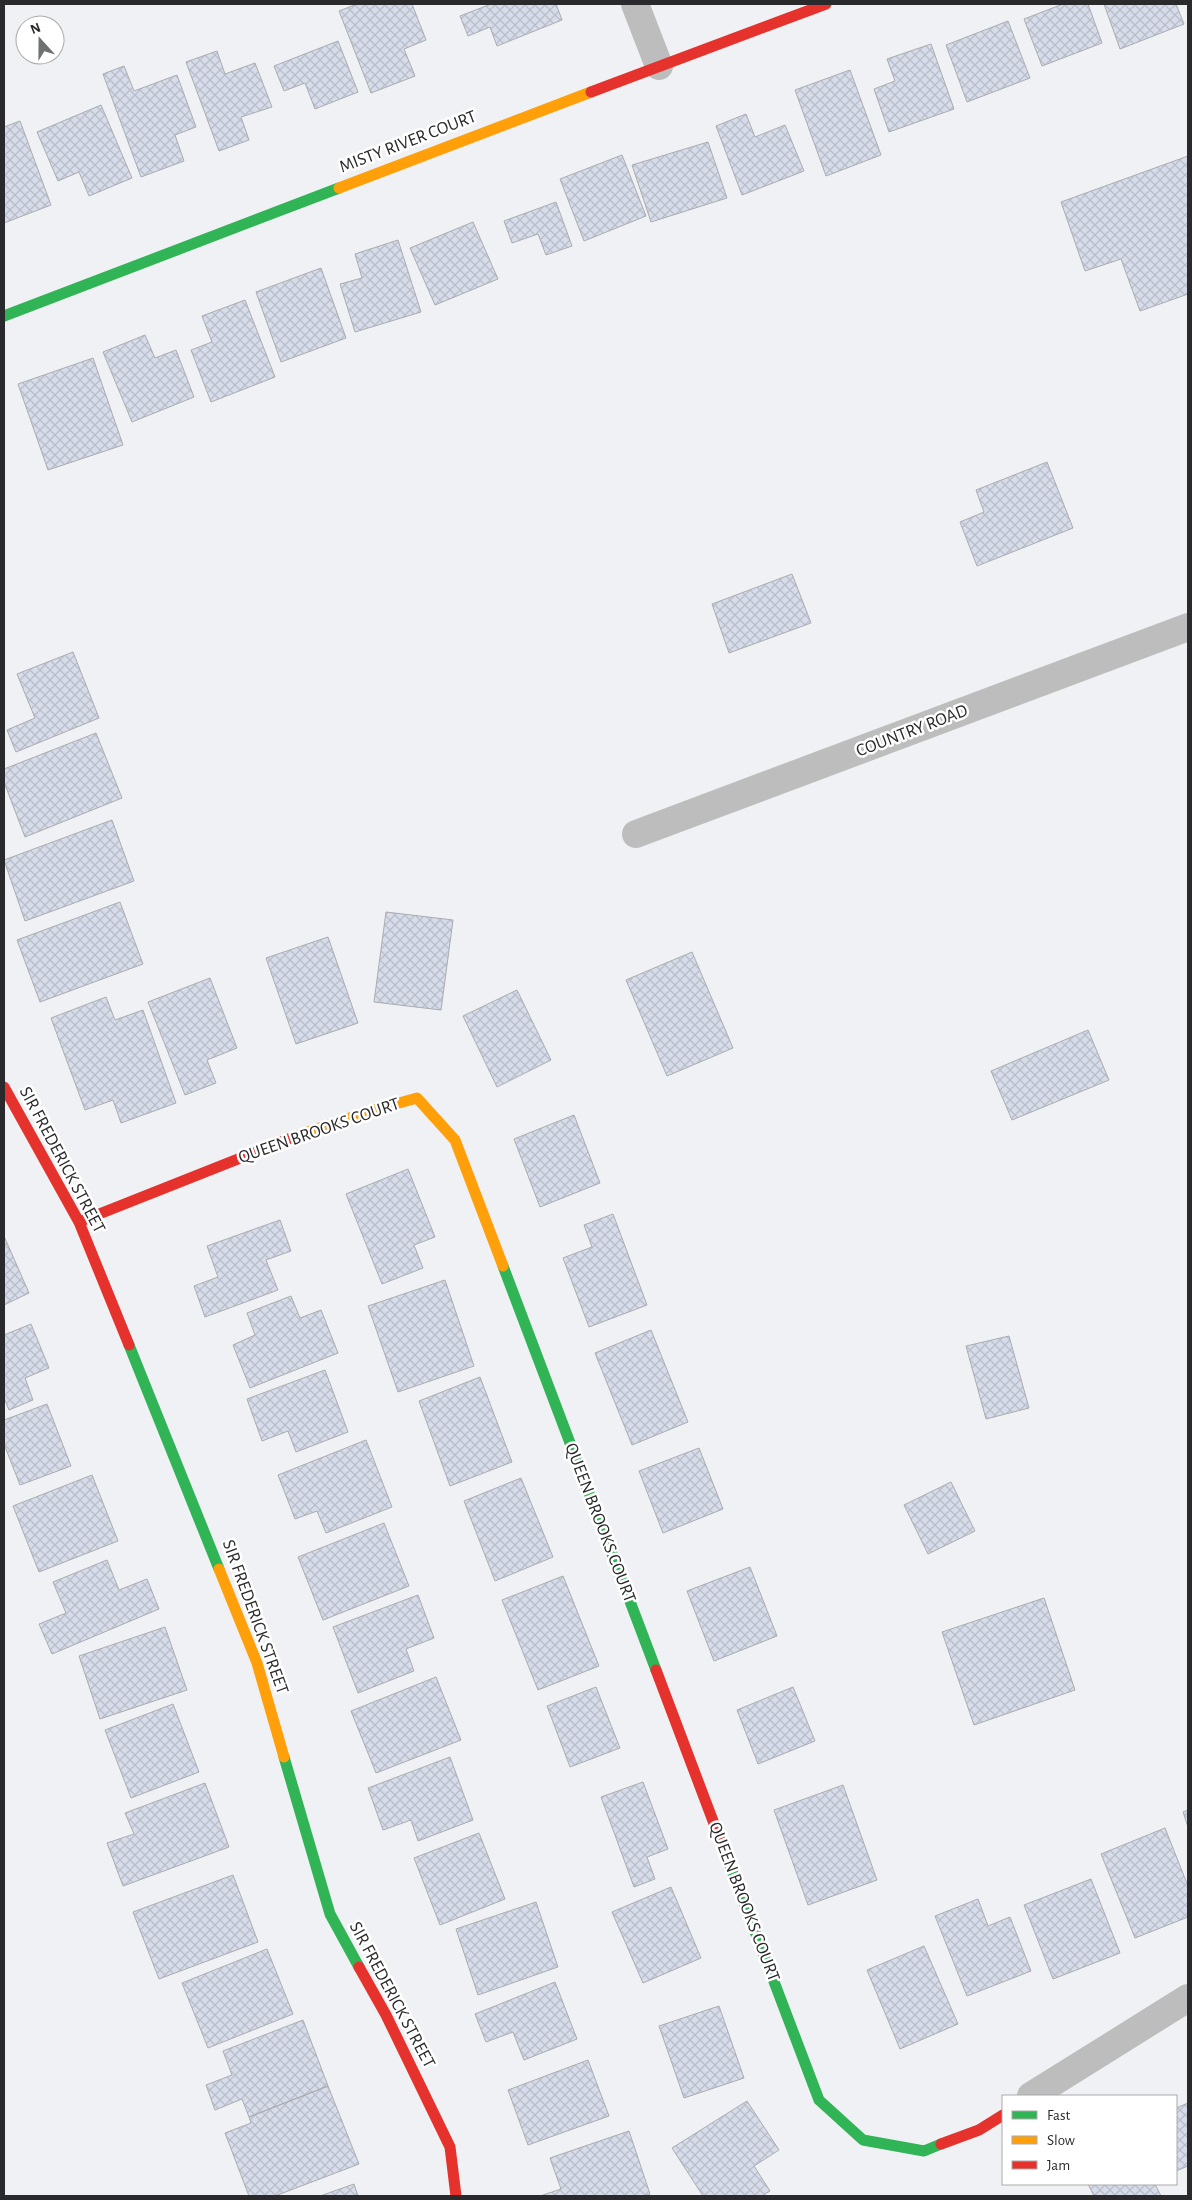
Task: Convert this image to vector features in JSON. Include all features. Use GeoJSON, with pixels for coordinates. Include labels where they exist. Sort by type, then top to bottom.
{"type":"FeatureCollection","features":[{"type":"Feature","properties":{"kind":"street"},"geometry":{"type":"LineString","coordinates":[[635,4],[658,66]]}},
{"type":"Feature","properties":{"kind":"street","name":"MISTY RIVER COURT"},"geometry":{"type":"LineString","coordinates":[[4,316],[658,66],[826,4]]}},
{"type":"Feature","properties":{"kind":"street","name":"COUNTRY ROAD"},"geometry":{"type":"LineString","coordinates":[[636,834],[1188,627]]}},
{"type":"Feature","properties":{"kind":"street","name":"SIR FREDERICK STREET"},"geometry":{"type":"LineString","coordinates":[[4,1087],[80,1222],[257,1663],[330,1914],[386,2015],[450,2147],[456,2196]]}},
{"type":"Feature","properties":{"kind":"street","name":"QUEEN BROOKS COURT"},"geometry":{"type":"LineString","coordinates":[[80,1222],[366,1111],[417,1098],[455,1140],[819,2100],[863,2140],[924,2151],[979,2130],[1002,2115]]}},
{"type":"Feature","properties":{"kind":"street"},"geometry":{"type":"LineString","coordinates":[[1033,2095],[1188,1998]]}},
{"type":"Feature","properties":{"kind":"building"},"geometry":{"type":"Polygon","coordinates":[[[357,4],[412,4],[426,40],[404,49],[415,76],[371,93],[339,11],[357,4]]]}},
{"type":"Feature","properties":{"kind":"building"},"geometry":{"type":"Polygon","coordinates":[[[491,4],[556,4],[562,20],[497,46],[490,27],[468,36],[460,16],[491,4]]]}},
{"type":"Feature","properties":{"kind":"building"},"geometry":{"type":"Polygon","coordinates":[[[1063,4],[1088,4],[1102,43],[1042,66],[1024,19],[1063,4]]]}},
{"type":"Feature","properties":{"kind":"building"},"geometry":{"type":"Polygon","coordinates":[[[1104,4],[1176,4],[1184,24],[1120,49],[1104,4]]]}},
{"type":"Feature","properties":{"kind":"building"},"geometry":{"type":"Polygon","coordinates":[[[1008,21],[1030,78],[967,102],[946,45],[1008,21]]]}},
{"type":"Feature","properties":{"kind":"building"},"geometry":{"type":"Polygon","coordinates":[[[338,41],[358,92],[315,109],[305,83],[284,91],[274,66],[338,41]]]}},
{"type":"Feature","properties":{"kind":"building"},"geometry":{"type":"Polygon","coordinates":[[[931,44],[954,109],[889,132],[874,89],[895,81],[887,59],[931,44]]]}},
{"type":"Feature","properties":{"kind":"building"},"geometry":{"type":"Polygon","coordinates":[[[217,51],[225,74],[255,63],[272,107],[241,117],[249,140],[219,151],[186,62],[217,51]]]}},
{"type":"Feature","properties":{"kind":"building"},"geometry":{"type":"Polygon","coordinates":[[[124,66],[134,91],[177,75],[196,127],[175,135],[184,161],[141,177],[103,74],[124,66]]]}},
{"type":"Feature","properties":{"kind":"building"},"geometry":{"type":"Polygon","coordinates":[[[850,70],[881,155],[826,176],[795,90],[850,70]]]}},
{"type":"Feature","properties":{"kind":"building"},"geometry":{"type":"Polygon","coordinates":[[[101,105],[132,178],[89,196],[79,172],[58,181],[37,132],[101,105]]]}},
{"type":"Feature","properties":{"kind":"building"},"geometry":{"type":"Polygon","coordinates":[[[746,114],[755,137],[785,125],[804,171],[742,195],[716,126],[746,114]]]}},
{"type":"Feature","properties":{"kind":"building"},"geometry":{"type":"Polygon","coordinates":[[[20,121],[51,205],[4,223],[4,127],[20,121]]]}},
{"type":"Feature","properties":{"kind":"building"},"geometry":{"type":"Polygon","coordinates":[[[708,142],[727,198],[651,222],[632,165],[708,142]]]}},
{"type":"Feature","properties":{"kind":"building"},"geometry":{"type":"Polygon","coordinates":[[[622,155],[646,216],[584,241],[560,179],[622,155]]]}},
{"type":"Feature","properties":{"kind":"building"},"geometry":{"type":"Polygon","coordinates":[[[1188,156],[1188,294],[1140,311],[1121,259],[1085,271],[1061,202],[1188,156]]]}},
{"type":"Feature","properties":{"kind":"building"},"geometry":{"type":"Polygon","coordinates":[[[556,202],[572,246],[546,255],[538,234],[512,243],[504,221],[556,202]]]}},
{"type":"Feature","properties":{"kind":"building"},"geometry":{"type":"Polygon","coordinates":[[[473,222],[498,279],[435,305],[410,248],[473,222]]]}},
{"type":"Feature","properties":{"kind":"building"},"geometry":{"type":"Polygon","coordinates":[[[398,240],[421,312],[355,332],[340,284],[362,278],[355,254],[398,240]]]}},
{"type":"Feature","properties":{"kind":"building"},"geometry":{"type":"Polygon","coordinates":[[[321,268],[346,338],[281,362],[256,292],[321,268]]]}},
{"type":"Feature","properties":{"kind":"building"},"geometry":{"type":"Polygon","coordinates":[[[245,300],[275,377],[211,402],[191,350],[212,342],[202,316],[245,300]]]}},
{"type":"Feature","properties":{"kind":"building"},"geometry":{"type":"Polygon","coordinates":[[[145,335],[155,358],[176,350],[194,397],[132,422],[103,352],[145,335]]]}},
{"type":"Feature","properties":{"kind":"building"},"geometry":{"type":"Polygon","coordinates":[[[93,358],[123,445],[48,470],[18,384],[93,358]]]}},
{"type":"Feature","properties":{"kind":"building"},"geometry":{"type":"Polygon","coordinates":[[[1047,462],[1073,528],[977,566],[960,522],[984,512],[976,490],[1047,462]]]}},
{"type":"Feature","properties":{"kind":"building"},"geometry":{"type":"Polygon","coordinates":[[[792,574],[811,623],[729,653],[712,604],[792,574]]]}},
{"type":"Feature","properties":{"kind":"building"},"geometry":{"type":"Polygon","coordinates":[[[73,652],[99,718],[16,752],[7,730],[35,718],[17,674],[73,652]]]}},
{"type":"Feature","properties":{"kind":"building"},"geometry":{"type":"Polygon","coordinates":[[[96,733],[122,798],[25,837],[4,782],[4,769],[96,733]]]}},
{"type":"Feature","properties":{"kind":"building"},"geometry":{"type":"Polygon","coordinates":[[[112,820],[134,881],[25,921],[4,860],[112,820]]]}},
{"type":"Feature","properties":{"kind":"building"},"geometry":{"type":"Polygon","coordinates":[[[120,902],[143,964],[40,1002],[17,940],[120,902]]]}},
{"type":"Feature","properties":{"kind":"building"},"geometry":{"type":"Polygon","coordinates":[[[386,912],[453,920],[441,1010],[374,1002],[386,912]]]}},
{"type":"Feature","properties":{"kind":"building"},"geometry":{"type":"Polygon","coordinates":[[[328,937],[358,1023],[296,1044],[266,958],[328,937]]]}},
{"type":"Feature","properties":{"kind":"building"},"geometry":{"type":"Polygon","coordinates":[[[692,952],[733,1048],[667,1076],[626,980],[692,952]]]}},
{"type":"Feature","properties":{"kind":"building"},"geometry":{"type":"Polygon","coordinates":[[[210,978],[237,1048],[207,1060],[216,1083],[185,1095],[148,1002],[210,978]]]}},
{"type":"Feature","properties":{"kind":"building"},"geometry":{"type":"Polygon","coordinates":[[[517,990],[551,1060],[497,1087],[463,1016],[517,990]]]}},
{"type":"Feature","properties":{"kind":"building"},"geometry":{"type":"Polygon","coordinates":[[[106,997],[115,1020],[143,1010],[176,1103],[121,1123],[113,1100],[85,1110],[51,1018],[106,997]]]}},
{"type":"Feature","properties":{"kind":"building"},"geometry":{"type":"Polygon","coordinates":[[[1088,1030],[1109,1080],[1012,1120],[991,1071],[1088,1030]]]}},
{"type":"Feature","properties":{"kind":"building"},"geometry":{"type":"Polygon","coordinates":[[[574,1115],[600,1183],[540,1207],[514,1139],[574,1115]]]}},
{"type":"Feature","properties":{"kind":"building"},"geometry":{"type":"Polygon","coordinates":[[[408,1169],[435,1237],[414,1245],[423,1268],[382,1284],[346,1194],[408,1169]]]}},
{"type":"Feature","properties":{"kind":"building"},"geometry":{"type":"Polygon","coordinates":[[[613,1214],[647,1305],[589,1327],[563,1258],[592,1247],[584,1225],[613,1214]]]}},
{"type":"Feature","properties":{"kind":"building"},"geometry":{"type":"Polygon","coordinates":[[[280,1220],[291,1251],[266,1260],[278,1290],[205,1317],[194,1286],[218,1277],[207,1246],[280,1220]]]}},
{"type":"Feature","properties":{"kind":"building"},"geometry":{"type":"Polygon","coordinates":[[[4,1236],[29,1293],[4,1305],[4,1236]]]}},
{"type":"Feature","properties":{"kind":"building"},"geometry":{"type":"Polygon","coordinates":[[[445,1280],[474,1366],[398,1392],[368,1306],[445,1280]]]}},
{"type":"Feature","properties":{"kind":"building"},"geometry":{"type":"Polygon","coordinates":[[[291,1296],[300,1318],[321,1310],[338,1353],[250,1388],[233,1345],[255,1335],[247,1313],[291,1296]]]}},
{"type":"Feature","properties":{"kind":"building"},"geometry":{"type":"Polygon","coordinates":[[[31,1324],[49,1368],[25,1378],[33,1400],[9,1410],[4,1398],[4,1335],[31,1324]]]}},
{"type":"Feature","properties":{"kind":"building"},"geometry":{"type":"Polygon","coordinates":[[[651,1330],[688,1422],[632,1445],[595,1353],[651,1330]]]}},
{"type":"Feature","properties":{"kind":"building"},"geometry":{"type":"Polygon","coordinates":[[[1009,1336],[1029,1408],[986,1419],[966,1346],[1009,1336]]]}},
{"type":"Feature","properties":{"kind":"building"},"geometry":{"type":"Polygon","coordinates":[[[325,1370],[348,1432],[296,1452],[288,1431],[262,1441],[247,1399],[325,1370]]]}},
{"type":"Feature","properties":{"kind":"building"},"geometry":{"type":"Polygon","coordinates":[[[480,1377],[512,1462],[450,1486],[419,1401],[480,1377]]]}},
{"type":"Feature","properties":{"kind":"building"},"geometry":{"type":"Polygon","coordinates":[[[47,1404],[71,1466],[20,1485],[4,1444],[4,1420],[47,1404]]]}},
{"type":"Feature","properties":{"kind":"building"},"geometry":{"type":"Polygon","coordinates":[[[366,1440],[392,1507],[326,1533],[317,1511],[295,1519],[278,1475],[366,1440]]]}},
{"type":"Feature","properties":{"kind":"building"},"geometry":{"type":"Polygon","coordinates":[[[699,1448],[723,1509],[663,1533],[639,1471],[699,1448]]]}},
{"type":"Feature","properties":{"kind":"building"},"geometry":{"type":"Polygon","coordinates":[[[92,1475],[118,1541],[39,1572],[13,1506],[92,1475]]]}},
{"type":"Feature","properties":{"kind":"building"},"geometry":{"type":"Polygon","coordinates":[[[521,1478],[553,1557],[495,1581],[464,1501],[521,1478]]]}},
{"type":"Feature","properties":{"kind":"building"},"geometry":{"type":"Polygon","coordinates":[[[951,1482],[975,1531],[928,1554],[904,1505],[951,1482]]]}},
{"type":"Feature","properties":{"kind":"building"},"geometry":{"type":"Polygon","coordinates":[[[384,1523],[409,1586],[323,1620],[298,1557],[384,1523]]]}},
{"type":"Feature","properties":{"kind":"building"},"geometry":{"type":"Polygon","coordinates":[[[107,1560],[119,1590],[147,1579],[159,1609],[52,1654],[39,1624],[66,1613],[53,1582],[107,1560]]]}},
{"type":"Feature","properties":{"kind":"building"},"geometry":{"type":"Polygon","coordinates":[[[750,1567],[777,1636],[714,1661],[687,1591],[750,1567]]]}},
{"type":"Feature","properties":{"kind":"building"},"geometry":{"type":"Polygon","coordinates":[[[563,1576],[599,1666],[538,1690],[502,1600],[563,1576]]]}},
{"type":"Feature","properties":{"kind":"building"},"geometry":{"type":"Polygon","coordinates":[[[418,1595],[434,1638],[406,1649],[414,1671],[358,1693],[333,1627],[418,1595]]]}},
{"type":"Feature","properties":{"kind":"building"},"geometry":{"type":"Polygon","coordinates":[[[1044,1598],[1075,1690],[974,1725],[942,1632],[1044,1598]]]}},
{"type":"Feature","properties":{"kind":"building"},"geometry":{"type":"Polygon","coordinates":[[[165,1627],[187,1690],[100,1719],[79,1656],[165,1627]]]}},
{"type":"Feature","properties":{"kind":"building"},"geometry":{"type":"Polygon","coordinates":[[[436,1677],[461,1740],[376,1773],[351,1711],[436,1677]]]}},
{"type":"Feature","properties":{"kind":"building"},"geometry":{"type":"Polygon","coordinates":[[[596,1687],[620,1748],[570,1767],[547,1706],[596,1687]]]}},
{"type":"Feature","properties":{"kind":"building"},"geometry":{"type":"Polygon","coordinates":[[[793,1687],[815,1741],[758,1764],[737,1710],[793,1687]]]}},
{"type":"Feature","properties":{"kind":"building"},"geometry":{"type":"Polygon","coordinates":[[[173,1704],[199,1772],[131,1798],[105,1730],[173,1704]]]}},
{"type":"Feature","properties":{"kind":"building"},"geometry":{"type":"Polygon","coordinates":[[[450,1757],[473,1820],[418,1841],[411,1820],[383,1830],[368,1788],[450,1757]]]}},
{"type":"Feature","properties":{"kind":"building"},"geometry":{"type":"Polygon","coordinates":[[[643,1782],[668,1849],[647,1857],[655,1879],[634,1887],[601,1797],[643,1782]]]}},
{"type":"Feature","properties":{"kind":"building"},"geometry":{"type":"Polygon","coordinates":[[[205,1783],[229,1847],[123,1886],[107,1843],[134,1834],[125,1813],[205,1783]]]}},
{"type":"Feature","properties":{"kind":"building"},"geometry":{"type":"Polygon","coordinates":[[[843,1785],[877,1880],[808,1905],[774,1810],[843,1785]]]}},
{"type":"Feature","properties":{"kind":"building"},"geometry":{"type":"Polygon","coordinates":[[[1188,1810],[1188,1827],[1183,1812],[1188,1810]]]}},
{"type":"Feature","properties":{"kind":"building"},"geometry":{"type":"Polygon","coordinates":[[[1165,1828],[1188,1886],[1188,1917],[1135,1938],[1101,1854],[1165,1828]]]}},
{"type":"Feature","properties":{"kind":"building"},"geometry":{"type":"Polygon","coordinates":[[[479,1833],[505,1899],[440,1925],[414,1858],[479,1833]]]}},
{"type":"Feature","properties":{"kind":"building"},"geometry":{"type":"Polygon","coordinates":[[[233,1875],[258,1942],[159,1979],[133,1912],[233,1875]]]}},
{"type":"Feature","properties":{"kind":"building"},"geometry":{"type":"Polygon","coordinates":[[[1091,1879],[1120,1953],[1053,1979],[1024,1905],[1091,1879]]]}},
{"type":"Feature","properties":{"kind":"building"},"geometry":{"type":"Polygon","coordinates":[[[671,1887],[701,1958],[643,1983],[612,1912],[671,1887]]]}},
{"type":"Feature","properties":{"kind":"building"},"geometry":{"type":"Polygon","coordinates":[[[978,1899],[988,1926],[1010,1917],[1031,1971],[967,1996],[935,1916],[978,1899]]]}},
{"type":"Feature","properties":{"kind":"building"},"geometry":{"type":"Polygon","coordinates":[[[536,1902],[558,1967],[478,1995],[456,1929],[536,1902]]]}},
{"type":"Feature","properties":{"kind":"building"},"geometry":{"type":"Polygon","coordinates":[[[924,1946],[958,2024],[900,2049],[867,1970],[924,1946]]]}},
{"type":"Feature","properties":{"kind":"building"},"geometry":{"type":"Polygon","coordinates":[[[267,1949],[293,2014],[208,2048],[182,1983],[267,1949]]]}},
{"type":"Feature","properties":{"kind":"building"},"geometry":{"type":"Polygon","coordinates":[[[555,1982],[577,2039],[524,2060],[513,2032],[486,2042],[475,2014],[555,1982]]]}},
{"type":"Feature","properties":{"kind":"building"},"geometry":{"type":"Polygon","coordinates":[[[719,2006],[744,2078],[684,2098],[659,2026],[719,2006]]]}},
{"type":"Feature","properties":{"kind":"building"},"geometry":{"type":"Polygon","coordinates":[[[303,2020],[328,2086],[249,2117],[242,2099],[215,2110],[206,2085],[232,2075],[223,2051],[303,2020]]]}},
{"type":"Feature","properties":{"kind":"building"},"geometry":{"type":"Polygon","coordinates":[[[588,2060],[609,2116],[528,2145],[508,2090],[588,2060]]]}},
{"type":"Feature","properties":{"kind":"building"},"geometry":{"type":"Polygon","coordinates":[[[328,2086],[359,2164],[275,2196],[249,2196],[225,2133],[251,2123],[249,2117],[328,2086]]]}},
{"type":"Feature","properties":{"kind":"building"},"geometry":{"type":"Polygon","coordinates":[[[747,2101],[779,2150],[754,2166],[770,2191],[762,2196],[703,2196],[672,2148],[747,2101]]]}},
{"type":"Feature","properties":{"kind":"building"},"geometry":{"type":"Polygon","coordinates":[[[1188,2103],[1188,2166],[1177,2171],[1177,2108],[1188,2103]]]}},
{"type":"Feature","properties":{"kind":"building"},"geometry":{"type":"Polygon","coordinates":[[[629,2131],[650,2194],[643,2196],[540,2196],[561,2189],[550,2158],[629,2131]]]}},
{"type":"Feature","properties":{"kind":"building"},"geometry":{"type":"Polygon","coordinates":[[[354,2184],[358,2196],[320,2196],[354,2184]]]}},
{"type":"Feature","properties":{"kind":"building"},"geometry":{"type":"Polygon","coordinates":[[[1088,2185],[1156,2185],[1161,2196],[1094,2196],[1088,2185]]]}},
{"type":"Feature","properties":{"kind":"traffic: fast"},"geometry":{"type":"LineString","coordinates":[[4,316],[339,188]]}},
{"type":"Feature","properties":{"kind":"traffic: fast"},"geometry":{"type":"LineString","coordinates":[[503,1266],[656,1670]]}},
{"type":"Feature","properties":{"kind":"traffic: fast"},"geometry":{"type":"LineString","coordinates":[[129,1345],[219,1569]]}},
{"type":"Feature","properties":{"kind":"traffic: fast"},"geometry":{"type":"LineString","coordinates":[[284,1757],[330,1914],[359,1967]]}},
{"type":"Feature","properties":{"kind":"traffic: fast"},"geometry":{"type":"LineString","coordinates":[[727,1858],[819,2100],[863,2140],[924,2151],[941,2144]]}},
{"type":"Feature","properties":{"kind":"traffic: slow"},"geometry":{"type":"LineString","coordinates":[[339,188],[591,92]]}},
{"type":"Feature","properties":{"kind":"traffic: slow"},"geometry":{"type":"LineString","coordinates":[[296,1136],[417,1098],[455,1140],[503,1266]]}},
{"type":"Feature","properties":{"kind":"traffic: slow"},"geometry":{"type":"LineString","coordinates":[[219,1569],[257,1663],[284,1757]]}},
{"type":"Feature","properties":{"kind":"traffic: jam"},"geometry":{"type":"LineString","coordinates":[[591,92],[826,4]]}},
{"type":"Feature","properties":{"kind":"traffic: jam"},"geometry":{"type":"LineString","coordinates":[[4,1087],[79,1222],[129,1345]]}},
{"type":"Feature","properties":{"kind":"traffic: jam"},"geometry":{"type":"LineString","coordinates":[[79,1222],[296,1136]]}},
{"type":"Feature","properties":{"kind":"traffic: jam"},"geometry":{"type":"LineString","coordinates":[[656,1670],[727,1858]]}},
{"type":"Feature","properties":{"kind":"traffic: jam"},"geometry":{"type":"LineString","coordinates":[[359,1967],[386,2015],[450,2147],[456,2196]]}},
{"type":"Feature","properties":{"kind":"traffic: jam"},"geometry":{"type":"LineString","coordinates":[[941,2144],[979,2130],[1002,2116]]}}]}
